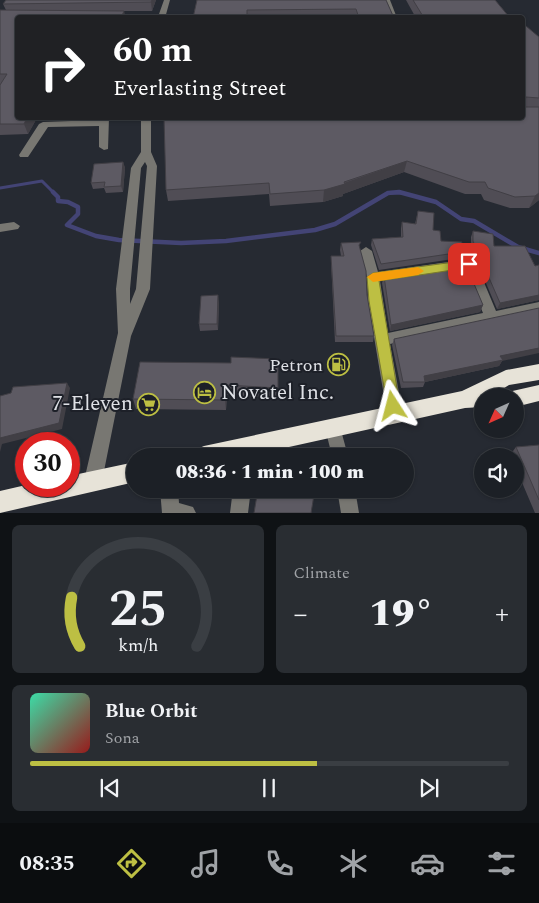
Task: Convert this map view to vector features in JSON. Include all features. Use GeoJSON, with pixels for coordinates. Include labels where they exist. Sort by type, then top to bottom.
{"type":"FeatureCollection","features":[{"type":"Feature","properties":{"kind":"highway"},"geometry":{"type":"LineString","coordinates":[[491,388],[506,378],[539,372]]}},
{"type":"Feature","properties":{"kind":"highway"},"geometry":{"type":"LineString","coordinates":[[524,396],[539,393]]}},
{"type":"Feature","properties":{"kind":"highway"},"geometry":{"type":"LineString","coordinates":[[260,448],[332,428],[474,399]]}},
{"type":"Feature","properties":{"kind":"highway"},"geometry":{"type":"LineString","coordinates":[[0,502],[126,474]]}},
{"type":"Feature","properties":{"kind":"street"},"geometry":{"type":"LineString","coordinates":[[162,15],[167,0]]}},
{"type":"Feature","properties":{"kind":"street"},"geometry":{"type":"LineString","coordinates":[[387,0],[393,15]]}},
{"type":"Feature","properties":{"kind":"street"},"geometry":{"type":"LineString","coordinates":[[24,156],[42,126],[46,124],[104,120],[104,147]]}},
{"type":"Feature","properties":{"kind":"street"},"geometry":{"type":"LineString","coordinates":[[93,481],[124,336],[143,289],[152,166],[146,152],[146,120]]}},
{"type":"Feature","properties":{"kind":"street"},"geometry":{"type":"LineString","coordinates":[[124,336],[122,289],[127,265],[136,168],[146,152]]}},
{"type":"Feature","properties":{"kind":"street"},"geometry":{"type":"LineString","coordinates":[[0,228],[14,226]]}},
{"type":"Feature","properties":{"kind":"street"},"geometry":{"type":"LineString","coordinates":[[366,251],[373,277],[394,414]]}},
{"type":"Feature","properties":{"kind":"street"},"geometry":{"type":"LineString","coordinates":[[373,277],[468,258],[491,316]]}},
{"type":"Feature","properties":{"kind":"street"},"geometry":{"type":"LineString","coordinates":[[382,340],[539,307]]}},
{"type":"Feature","properties":{"kind":"street"},"geometry":{"type":"LineString","coordinates":[[332,428],[338,448]]}},
{"type":"Feature","properties":{"kind":"street"},"geometry":{"type":"LineString","coordinates":[[169,498],[170,510],[187,513]]}},
{"type":"Feature","properties":{"kind":"street"},"geometry":{"type":"LineString","coordinates":[[239,513],[241,498]]}},
{"type":"Feature","properties":{"kind":"street"},"geometry":{"type":"LineString","coordinates":[[348,498],[350,513]]}},
{"type":"Feature","properties":{"kind":"building"},"geometry":{"type":"Polygon","coordinates":[[[6,0],[152,0],[151,2],[3,4],[6,0]]]}},
{"type":"Feature","properties":{"kind":"building"},"geometry":{"type":"Polygon","coordinates":[[[197,0],[386,0],[393,15],[358,15],[356,9],[247,10],[247,15],[194,15],[197,0]]]}},
{"type":"Feature","properties":{"kind":"building"},"geometry":{"type":"Polygon","coordinates":[[[413,0],[495,0],[508,15],[422,15],[413,0]]]}},
{"type":"Feature","properties":{"kind":"building"},"geometry":{"type":"Polygon","coordinates":[[[0,10],[124,11],[122,15],[15,15],[15,120],[26,120],[24,124],[0,124],[0,85],[7,74],[0,74],[0,10]]]}},
{"type":"Feature","properties":{"kind":"building"},"geometry":{"type":"Polygon","coordinates":[[[525,26],[539,37],[539,98],[526,97],[525,101],[525,26]]]}},
{"type":"Feature","properties":{"kind":"building"},"geometry":{"type":"Polygon","coordinates":[[[525,106],[539,107],[539,193],[535,196],[515,197],[488,188],[485,182],[469,182],[407,161],[324,190],[270,194],[269,183],[166,190],[164,120],[525,120],[525,106]]]}},
{"type":"Feature","properties":{"kind":"building"},"geometry":{"type":"Polygon","coordinates":[[[123,162],[121,186],[104,187],[105,182],[91,183],[94,164],[123,162]]]}},
{"type":"Feature","properties":{"kind":"building"},"geometry":{"type":"Polygon","coordinates":[[[418,211],[434,213],[433,230],[440,231],[441,241],[462,242],[460,246],[462,252],[381,264],[372,239],[403,237],[402,222],[416,224],[418,211]]]}},
{"type":"Feature","properties":{"kind":"building"},"geometry":{"type":"Polygon","coordinates":[[[473,231],[493,234],[494,246],[525,246],[535,266],[539,265],[539,295],[500,303],[473,241],[473,231]]]}},
{"type":"Feature","properties":{"kind":"building"},"geometry":{"type":"Polygon","coordinates":[[[361,242],[359,245],[366,271],[367,295],[374,336],[336,336],[331,256],[344,256],[341,243],[361,242]]]}},
{"type":"Feature","properties":{"kind":"building"},"geometry":{"type":"Polygon","coordinates":[[[466,265],[483,305],[391,325],[384,276],[466,265]]]}},
{"type":"Feature","properties":{"kind":"building"},"geometry":{"type":"Polygon","coordinates":[[[218,295],[217,324],[199,324],[201,296],[218,295]]]}},
{"type":"Feature","properties":{"kind":"building"},"geometry":{"type":"Polygon","coordinates":[[[539,308],[539,348],[500,356],[503,360],[424,376],[425,382],[403,382],[394,339],[539,308]]]}},
{"type":"Feature","properties":{"kind":"building"},"geometry":{"type":"Polygon","coordinates":[[[231,357],[278,359],[278,388],[226,385],[225,400],[133,399],[140,362],[231,363],[231,357]]]}},
{"type":"Feature","properties":{"kind":"building"},"geometry":{"type":"Polygon","coordinates":[[[67,383],[59,423],[24,432],[15,432],[15,434],[0,438],[0,396],[11,393],[13,387],[67,383]]]}},
{"type":"Feature","properties":{"kind":"building"},"geometry":{"type":"Polygon","coordinates":[[[539,445],[539,500],[524,465],[524,448],[516,447],[539,445]]]}},
{"type":"Feature","properties":{"kind":"building"},"geometry":{"type":"Polygon","coordinates":[[[256,498],[314,498],[311,513],[254,513],[256,498]]]}},
{"type":"Feature","properties":{"kind":"waterway"},"geometry":{"type":"LineString","coordinates":[[0,188],[42,181],[58,197],[58,201],[68,202],[78,207],[78,214],[67,225],[96,236],[119,240],[181,243],[226,241],[315,230],[335,224],[388,193]]}},
{"type":"Feature","properties":{"kind":"waterway"},"geometry":{"type":"LineString","coordinates":[[388,193],[403,193]]}},
{"type":"Feature","properties":{"kind":"waterway"},"geometry":{"type":"LineString","coordinates":[[388,193],[403,193]]}},
{"type":"Feature","properties":{"kind":"waterway"},"geometry":{"type":"LineString","coordinates":[[403,193],[436,202],[461,219],[474,221],[518,247],[539,253]]}},
{"type":"Feature","properties":{"kind":"slow traffic"},"geometry":{"type":"LineString","coordinates":[[373,277],[418,271]]}},
{"type":"Feature","properties":{"kind":"place","name":"Petron"},"geometry":{"type":"Point","coordinates":[339,365]}},
{"type":"Feature","properties":{"kind":"place","name":"Novatel Inc."},"geometry":{"type":"Point","coordinates":[205,393]}},
{"type":"Feature","properties":{"kind":"place","name":"7-Eleven"},"geometry":{"type":"Point","coordinates":[149,404]}},
{"type":"Feature","properties":{"kind":"route"},"geometry":{"type":"LineString","coordinates":[[393,406],[375,301],[373,277],[469,264]]}}]}
